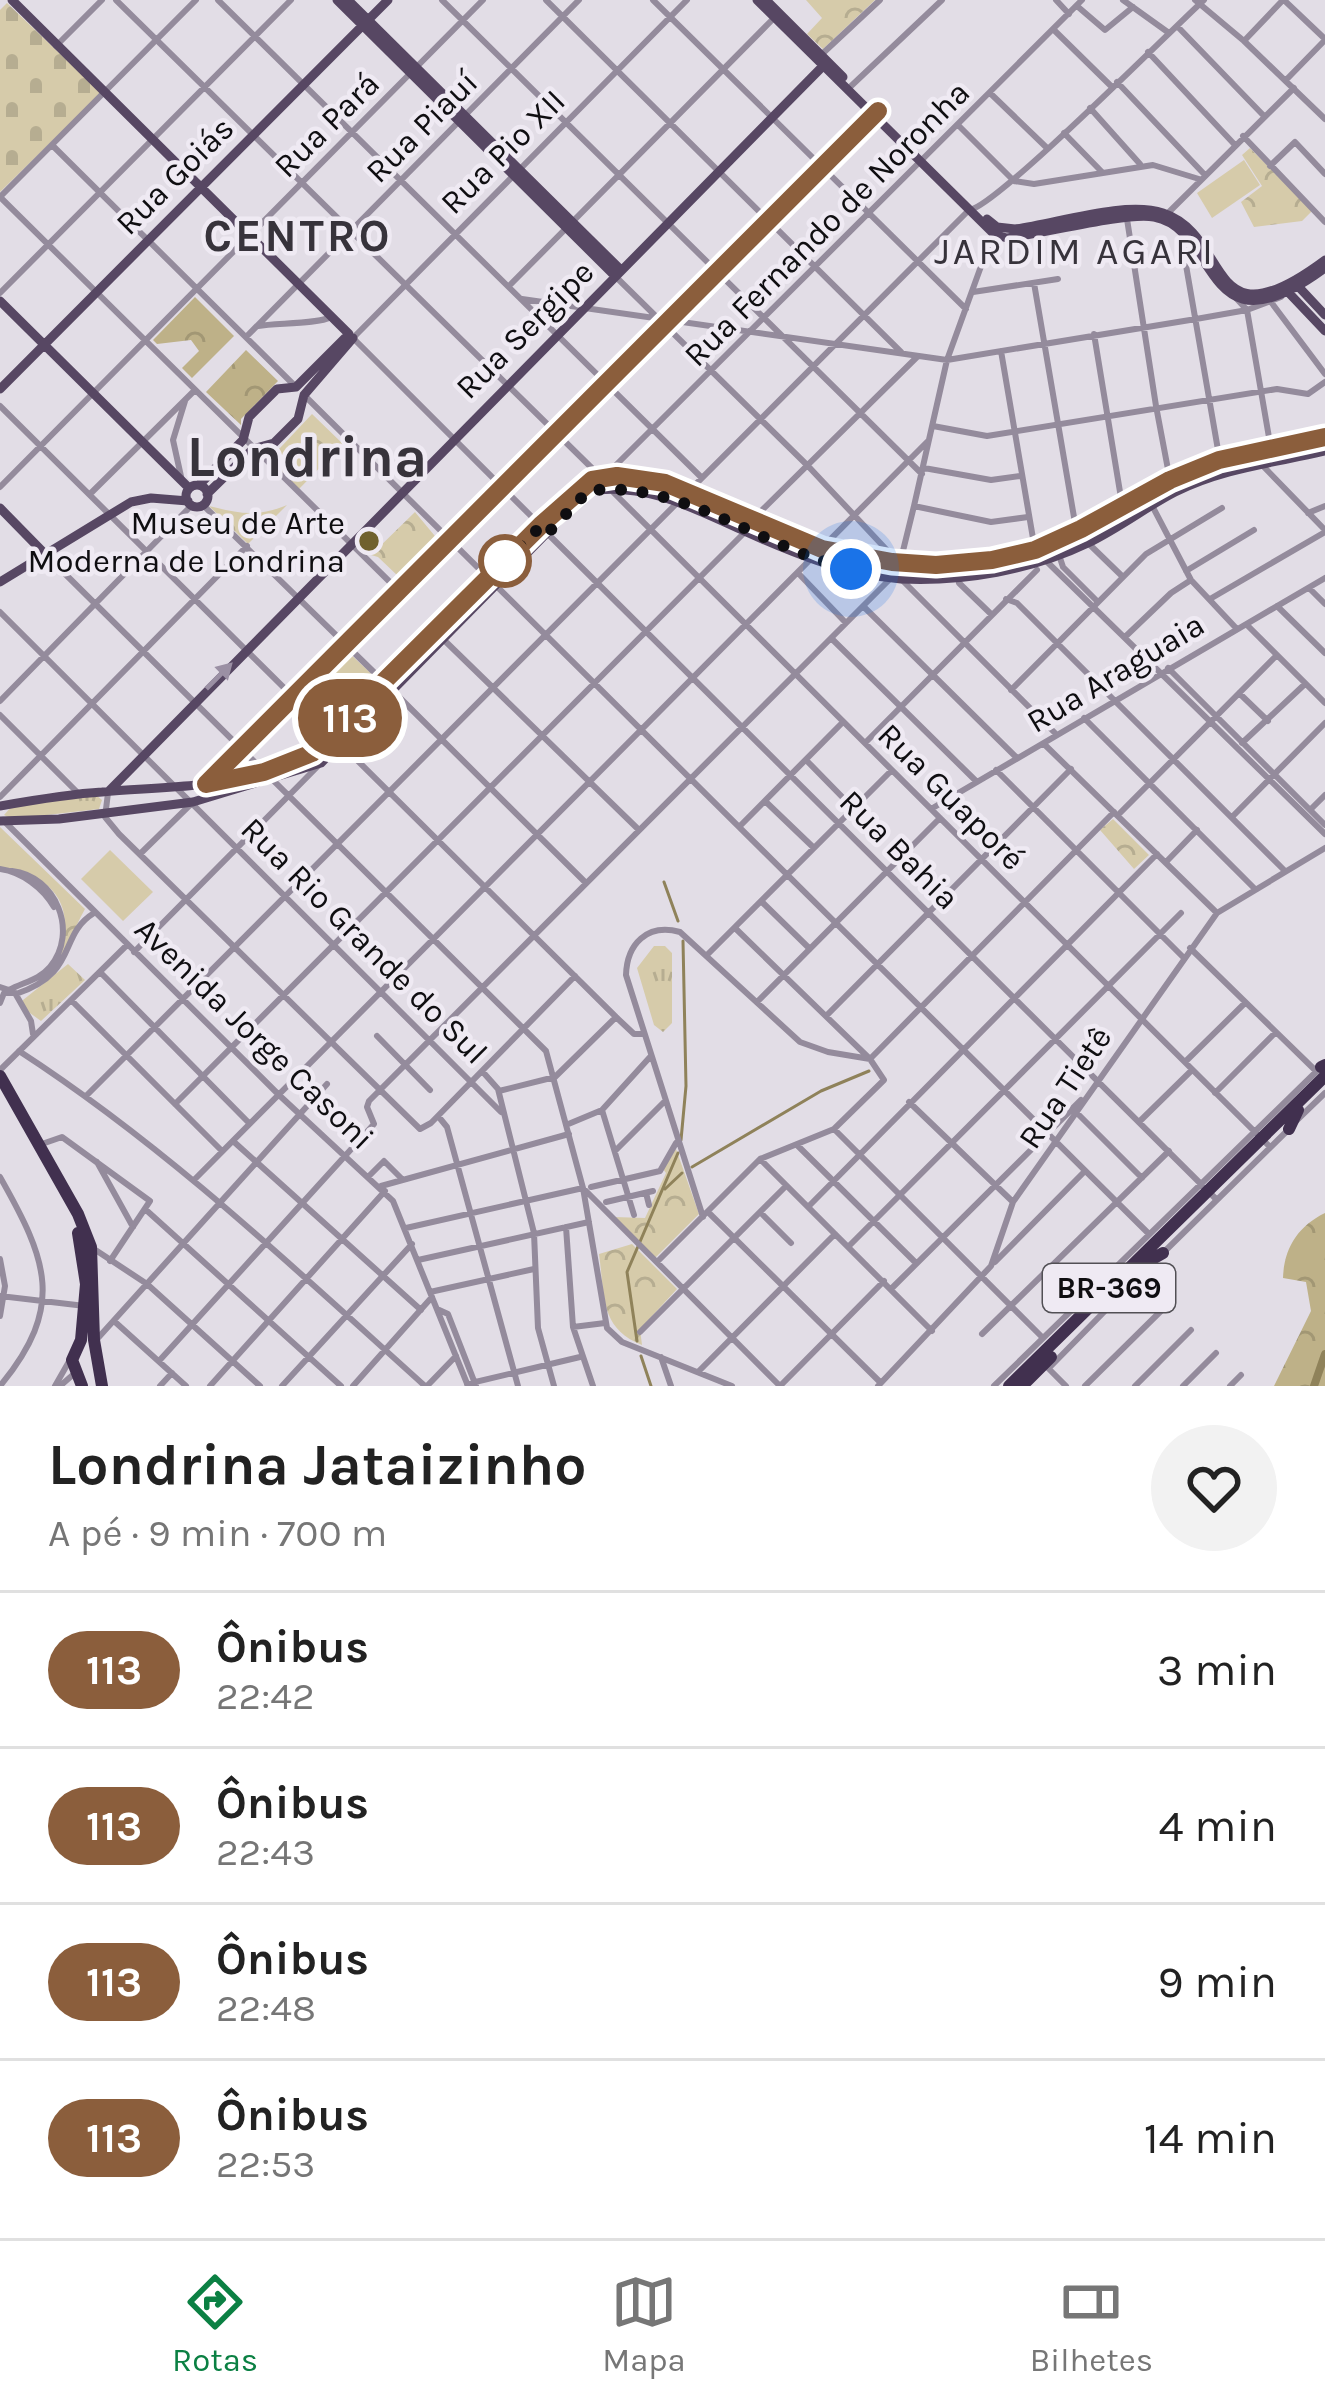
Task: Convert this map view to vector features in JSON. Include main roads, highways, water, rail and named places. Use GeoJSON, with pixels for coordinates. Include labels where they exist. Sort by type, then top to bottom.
{"type":"FeatureCollection","features":[{"type":"Feature","properties":{"kind":"highway"},"geometry":{"type":"LineString","coordinates":[[0,1073],[78,1214],[91,1247],[90,1340],[73,1355],[78,1380],[100,1381],[90,1340],[85,1306],[85,1268],[74,1222],[0,1090]]}},
{"type":"Feature","properties":{"kind":"highway","name":"BR-369"},"geometry":{"type":"LineString","coordinates":[[1263,1140],[1298,1110],[1323,1074]]}},
{"type":"Feature","properties":{"kind":"highway","name":"BR-369"},"geometry":{"type":"LineString","coordinates":[[1009,1386],[1210,1193],[1323,1074]]}},
{"type":"Feature","properties":{"kind":"highway"},"geometry":{"type":"LineString","coordinates":[[1288,1129],[1298,1110]]}},
{"type":"Feature","properties":{"kind":"highway","name":"BR-369"},"geometry":{"type":"LineString","coordinates":[[1026,1386],[1210,1193]]}},
{"type":"Feature","properties":{"kind":"highway"},"geometry":{"type":"LineString","coordinates":[[1140,1266],[1163,1253]]}},
{"type":"Feature","properties":{"kind":"highway"},"geometry":{"type":"LineString","coordinates":[[1052,1364],[1064,1342]]}},
{"type":"Feature","properties":{"kind":"main road"},"geometry":{"type":"LineString","coordinates":[[337,0],[618,273]]}},
{"type":"Feature","properties":{"kind":"main road"},"geometry":{"type":"LineString","coordinates":[[348,0],[365,23]]}},
{"type":"Feature","properties":{"kind":"main road","name":"Rua Goiás"},"geometry":{"type":"LineString","coordinates":[[0,389],[388,0]]}},
{"type":"Feature","properties":{"kind":"main road"},"geometry":{"type":"LineString","coordinates":[[757,0],[823,60]]}},
{"type":"Feature","properties":{"kind":"main road"},"geometry":{"type":"LineString","coordinates":[[766,0],[991,232],[1007,238],[1147,209],[1167,214],[1185,225],[1192,250],[1211,277],[1231,293],[1252,298],[1292,288],[1325,264]]}},
{"type":"Feature","properties":{"kind":"main road"},"geometry":{"type":"LineString","coordinates":[[3,577],[108,512],[147,494],[194,495],[249,453],[274,443],[298,419],[304,387],[347,341],[331,317],[6,2]]}},
{"type":"Feature","properties":{"kind":"main road","name":"Rua Sergipe"},"geometry":{"type":"LineString","coordinates":[[106,803],[143,752],[720,170],[823,60]]}},
{"type":"Feature","properties":{"kind":"main road"},"geometry":{"type":"LineString","coordinates":[[974,212],[1008,229],[1126,215],[1157,218],[1235,288],[1251,292],[1292,288],[1325,315]]}},
{"type":"Feature","properties":{"kind":"main road"},"geometry":{"type":"LineString","coordinates":[[1292,288],[1325,331]]}},
{"type":"Feature","properties":{"kind":"main road"},"geometry":{"type":"LineString","coordinates":[[0,297],[194,495]]}},
{"type":"Feature","properties":{"kind":"main road"},"geometry":{"type":"LineString","coordinates":[[194,495],[244,440],[245,422],[259,406],[277,389],[304,387]]}},
{"type":"Feature","properties":{"kind":"main road"},"geometry":{"type":"LineString","coordinates":[[389,687],[444,640],[584,485],[602,478],[640,478],[689,491],[822,549],[900,563],[972,562],[1034,545],[1219,460],[1325,436]]}},
{"type":"Feature","properties":{"kind":"main road"},"geometry":{"type":"LineString","coordinates":[[234,450],[249,453]]}},
{"type":"Feature","properties":{"kind":"main road"},"geometry":{"type":"LineString","coordinates":[[541,530],[588,491],[618,493],[680,501],[811,560],[896,578],[959,578],[1022,566],[1088,543],[1176,492],[1222,473],[1320,452]]}},
{"type":"Feature","properties":{"kind":"main road"},"geometry":{"type":"LineString","coordinates":[[0,508],[43,552]]}},
{"type":"Feature","properties":{"kind":"main road"},"geometry":{"type":"LineString","coordinates":[[1,820],[321,764],[337,739],[497,582]]}},
{"type":"Feature","properties":{"kind":"main road"},"geometry":{"type":"LineString","coordinates":[[0,801],[96,792],[106,803],[193,802],[268,776],[337,739]]}},
{"type":"Feature","properties":{"kind":"waterway"},"geometry":{"type":"LineString","coordinates":[[664,882],[678,921]]}},
{"type":"Feature","properties":{"kind":"waterway"},"geometry":{"type":"LineString","coordinates":[[681,1140],[686,1086],[683,941]]}},
{"type":"Feature","properties":{"kind":"waterway"},"geometry":{"type":"LineString","coordinates":[[692,1167],[821,1091],[869,1071]]}},
{"type":"Feature","properties":{"kind":"waterway"},"geometry":{"type":"LineString","coordinates":[[637,1341],[627,1272],[678,1153]]}},
{"type":"Feature","properties":{"kind":"waterway"},"geometry":{"type":"LineString","coordinates":[[665,1189],[682,1173]]}},
{"type":"Feature","properties":{"kind":"waterway"},"geometry":{"type":"LineString","coordinates":[[1314,1386],[1325,1354]]}},
{"type":"Feature","properties":{"kind":"waterway"},"geometry":{"type":"LineString","coordinates":[[641,1356],[651,1386]]}},
{"type":"Feature","properties":{"kind":"place","name":"Museu de Arte Moderna de Londrina"},"geometry":{"type":"Point","coordinates":[369,541]}},
{"type":"Feature","properties":{"kind":"district","name":"CENTRO"},"geometry":{"type":"Point","coordinates":[298,235]}},
{"type":"Feature","properties":{"kind":"district","name":"JARDIM AGARI"},"geometry":{"type":"Point","coordinates":[1075,250]}},
{"type":"Feature","properties":{"kind":"district","name":"Londrina"},"geometry":{"type":"Point","coordinates":[307,456]}}]}
